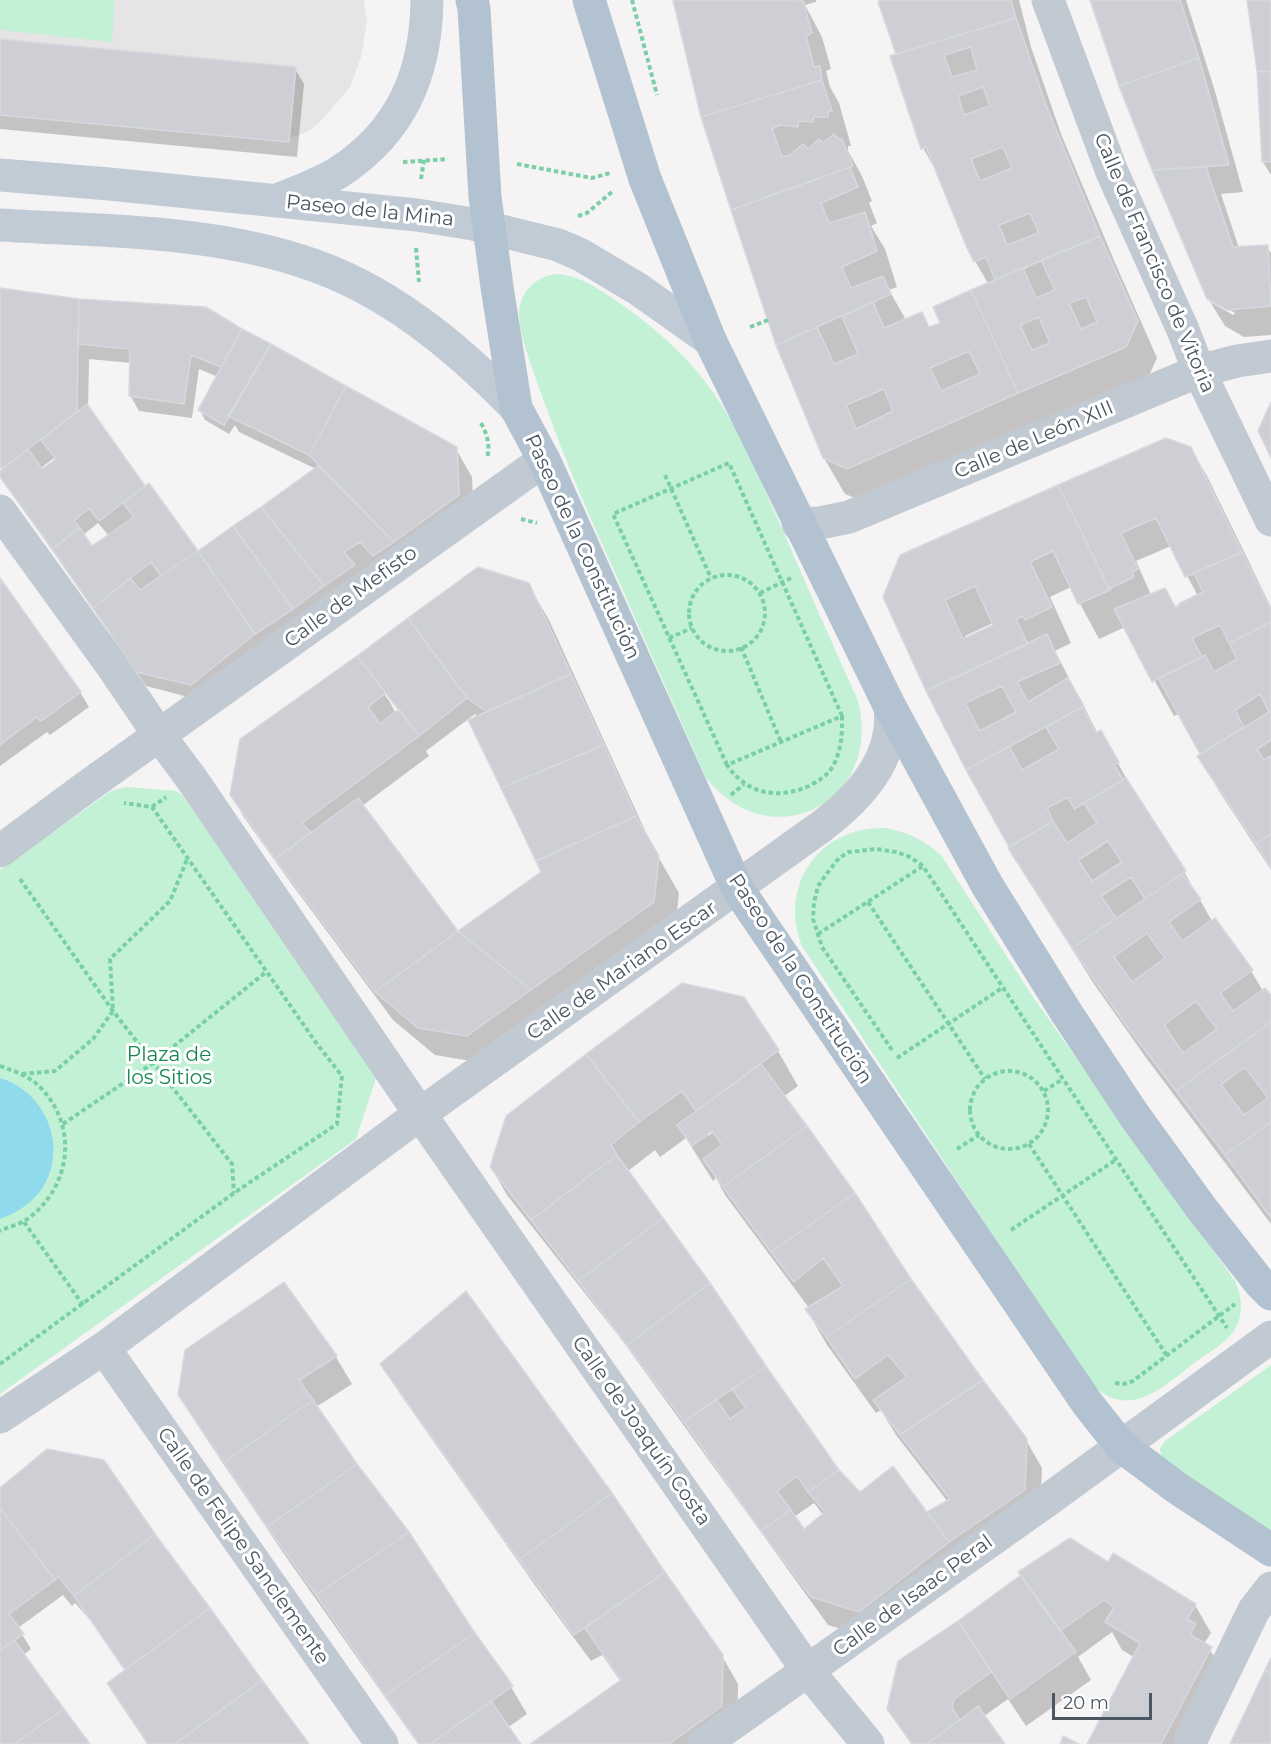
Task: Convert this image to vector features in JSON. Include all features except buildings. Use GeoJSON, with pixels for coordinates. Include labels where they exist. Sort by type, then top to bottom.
{"type":"FeatureCollection","features":[{"type":"Feature","properties":{"kind":"main road"},"geometry":{"type":"LineString","coordinates":[[276,201],[337,173],[368,149],[392,122],[408,95],[420,64],[427,24],[427,0]]}},
{"type":"Feature","properties":{"kind":"main road","name":"Paseo de la Constitución"},"geometry":{"type":"LineString","coordinates":[[472,0],[489,228],[516,408],[544,460],[737,888],[1080,1394],[1121,1446],[1177,1488],[1271,1550]]}},
{"type":"Feature","properties":{"kind":"main road"},"geometry":{"type":"LineString","coordinates":[[590,2],[649,190],[710,340],[798,524],[890,707],[987,885],[1066,1012],[1134,1115],[1195,1200],[1260,1283],[1256,1296]]}},
{"type":"Feature","properties":{"kind":"main road","name":"Paseo de la Mina"},"geometry":{"type":"LineString","coordinates":[[0,175],[458,220],[558,245],[582,255],[638,289],[710,340]]}},
{"type":"Feature","properties":{"kind":"main road"},"geometry":{"type":"LineString","coordinates":[[0,225],[168,236],[248,247],[303,261],[366,289],[421,324],[470,363],[516,408]]}},
{"type":"Feature","properties":{"kind":"street","name":"Calle de Francisco de Vitoria"},"geometry":{"type":"LineString","coordinates":[[1048,0],[1112,172],[1199,371],[1271,520]]}},
{"type":"Feature","properties":{"kind":"street","name":"Calle de León XIII"},"geometry":{"type":"LineString","coordinates":[[798,524],[820,523],[849,517],[1199,371],[1237,361],[1271,356]]}},
{"type":"Feature","properties":{"kind":"street","name":"Calle de Mefisto"},"geometry":{"type":"LineString","coordinates":[[159,735],[544,460]]}},
{"type":"Feature","properties":{"kind":"street"},"geometry":{"type":"LineString","coordinates":[[0,511],[191,778],[420,1114],[104,1348],[0,1417]]}},
{"type":"Feature","properties":{"kind":"street","name":"Calle de Mariano Escar"},"geometry":{"type":"LineString","coordinates":[[420,1114],[847,807],[865,787],[880,764],[890,732],[890,707]]}},
{"type":"Feature","properties":{"kind":"street"},"geometry":{"type":"LineString","coordinates":[[1,851],[159,735]]}},
{"type":"Feature","properties":{"kind":"street","name":"Calle de Joaquín Costa"},"geometry":{"type":"LineString","coordinates":[[420,1114],[808,1671],[868,1744]]}},
{"type":"Feature","properties":{"kind":"street","name":"Calle de Isaac Peral"},"geometry":{"type":"LineString","coordinates":[[704,1744],[1271,1337]]}},
{"type":"Feature","properties":{"kind":"street","name":"Calle de Felipe Sanclemente"},"geometry":{"type":"LineString","coordinates":[[104,1348],[382,1744]]}},
{"type":"Feature","properties":{"kind":"street"},"geometry":{"type":"LineString","coordinates":[[1189,1744],[1254,1610],[1271,1588]]}},
{"type":"Feature","properties":{"kind":"path"},"geometry":{"type":"LineString","coordinates":[[632,0],[658,101]]}},
{"type":"Feature","properties":{"kind":"path"},"geometry":{"type":"LineString","coordinates":[[398,163],[448,159]]}},
{"type":"Feature","properties":{"kind":"path"},"geometry":{"type":"LineString","coordinates":[[421,179],[424,160]]}},
{"type":"Feature","properties":{"kind":"path"},"geometry":{"type":"LineString","coordinates":[[510,162],[592,178],[614,172]]}},
{"type":"Feature","properties":{"kind":"path"},"geometry":{"type":"LineString","coordinates":[[573,215],[586,213],[617,188]]}},
{"type":"Feature","properties":{"kind":"path"},"geometry":{"type":"LineString","coordinates":[[416,243],[419,288]]}},
{"type":"Feature","properties":{"kind":"path"},"geometry":{"type":"LineString","coordinates":[[750,327],[768,320]]}},
{"type":"Feature","properties":{"kind":"path","name":"Paseo de la Constitución"},"geometry":{"type":"LineString","coordinates":[[729,463],[842,716],[840,752],[833,767],[822,779],[803,789],[786,794],[764,792],[744,784],[735,777],[727,765],[613,514],[670,488],[729,463]]}},
{"type":"Feature","properties":{"kind":"path"},"geometry":{"type":"LineString","coordinates":[[664,475],[711,579]]}},
{"type":"Feature","properties":{"kind":"path"},"geometry":{"type":"LineString","coordinates":[[726,574],[738,576],[749,581],[764,601],[763,626],[757,637],[735,650],[722,651],[710,646],[699,639],[692,628],[689,616],[694,592],[711,579],[726,574]]}},
{"type":"Feature","properties":{"kind":"path"},"geometry":{"type":"LineString","coordinates":[[760,593],[792,578]]}},
{"type":"Feature","properties":{"kind":"path","name":"Paseo de la Constitución"},"geometry":{"type":"LineString","coordinates":[[669,638],[692,628]]}},
{"type":"Feature","properties":{"kind":"path"},"geometry":{"type":"LineString","coordinates":[[741,647],[781,742]]}},
{"type":"Feature","properties":{"kind":"path"},"geometry":{"type":"LineString","coordinates":[[727,765],[842,716]]}},
{"type":"Feature","properties":{"kind":"path"},"geometry":{"type":"LineString","coordinates":[[726,799],[744,784]]}},
{"type":"Feature","properties":{"kind":"path"},"geometry":{"type":"LineString","coordinates":[[0,1364],[234,1193],[338,1124],[342,1076],[317,1044],[152,807],[121,802]]}},
{"type":"Feature","properties":{"kind":"path","name":"Paseo de la Constitución"},"geometry":{"type":"LineString","coordinates":[[923,866],[818,934],[813,919],[818,886],[839,858],[849,852],[877,849],[910,857],[923,866],[1219,1318]]}},
{"type":"Feature","properties":{"kind":"path"},"geometry":{"type":"LineString","coordinates":[[1,851],[112,1011],[232,1164],[234,1193]]}},
{"type":"Feature","properties":{"kind":"path"},"geometry":{"type":"LineString","coordinates":[[22,1074],[55,1071],[93,1039],[112,1011],[110,959],[170,901],[188,857]]}},
{"type":"Feature","properties":{"kind":"path"},"geometry":{"type":"LineString","coordinates":[[868,902],[985,1079]]}},
{"type":"Feature","properties":{"kind":"path"},"geometry":{"type":"LineString","coordinates":[[63,1124],[153,1063],[267,972]]}},
{"type":"Feature","properties":{"kind":"path","name":"Paseo de la Constitución"},"geometry":{"type":"LineString","coordinates":[[897,1058],[1002,988]]}},
{"type":"Feature","properties":{"kind":"path"},"geometry":{"type":"LineString","coordinates":[[0,1065],[22,1074],[40,1087],[53,1104],[63,1124],[66,1152],[60,1179],[46,1203],[24,1221],[0,1231]]}},
{"type":"Feature","properties":{"kind":"path"},"geometry":{"type":"LineString","coordinates":[[1011,1071],[1035,1080],[1044,1091],[1048,1102],[1045,1126],[1038,1137],[1029,1144],[1016,1149],[1002,1149],[990,1144],[979,1135],[970,1111],[972,1099],[985,1079],[998,1072],[1011,1071]]}},
{"type":"Feature","properties":{"kind":"path"},"geometry":{"type":"LineString","coordinates":[[1044,1091],[1063,1079]]}},
{"type":"Feature","properties":{"kind":"path"},"geometry":{"type":"LineString","coordinates":[[957,1149],[979,1135]]}},
{"type":"Feature","properties":{"kind":"path"},"geometry":{"type":"LineString","coordinates":[[1029,1144],[1167,1356]]}},
{"type":"Feature","properties":{"kind":"path"},"geometry":{"type":"LineString","coordinates":[[1011,1230],[1117,1159]]}},
{"type":"Feature","properties":{"kind":"path"},"geometry":{"type":"LineString","coordinates":[[24,1221],[83,1305]]}},
{"type":"Feature","properties":{"kind":"path"},"geometry":{"type":"LineString","coordinates":[[1114,1383],[1124,1384],[1133,1381],[1219,1318],[1256,1296]]}},
{"type":"Feature","properties":{"kind":"shaded area"},"geometry":{"type":"Polygon","coordinates":[[[0,0],[364,0],[367,21],[361,57],[350,87],[319,123],[307,132],[290,138],[289,142],[0,115],[0,0]]]}},
{"type":"Feature","properties":{"kind":"green space"},"geometry":{"type":"Polygon","coordinates":[[[0,0],[115,0],[112,42],[0,30],[0,0]]]}},
{"type":"Feature","properties":{"kind":"green space"},"geometry":{"type":"Polygon","coordinates":[[[556,274],[573,277],[596,288],[651,326],[681,354],[707,384],[746,448],[858,701],[861,737],[854,768],[838,792],[815,809],[788,816],[759,814],[731,801],[705,776],[579,491],[525,346],[519,313],[522,298],[530,286],[542,278],[556,274]]]}},
{"type":"Feature","properties":{"kind":"green space","name":"Plaza de los Sitios"},"geometry":{"type":"Polygon","coordinates":[[[126,787],[176,791],[182,795],[377,1075],[356,1139],[0,1394],[0,870],[111,791],[126,787]]]}},
{"type":"Feature","properties":{"kind":"green space"},"geometry":{"type":"Polygon","coordinates":[[[885,828],[915,837],[941,855],[1033,997],[1235,1281],[1241,1308],[1234,1331],[1220,1345],[1159,1390],[1133,1400],[1119,1400],[1105,1394],[1090,1383],[802,946],[796,923],[796,902],[801,881],[810,863],[824,848],[841,837],[862,830],[885,828]]]}},
{"type":"Feature","properties":{"kind":"green space"},"geometry":{"type":"Polygon","coordinates":[[[1271,1365],[1271,1531],[1166,1463],[1160,1448],[1165,1441],[1271,1365]]]}},
{"type":"Feature","properties":{"kind":"water"},"geometry":{"type":"Polygon","coordinates":[[[0,1078],[16,1085],[41,1109],[49,1124],[53,1140],[53,1157],[49,1174],[33,1200],[23,1208],[0,1219],[0,1078]]]}}]}
